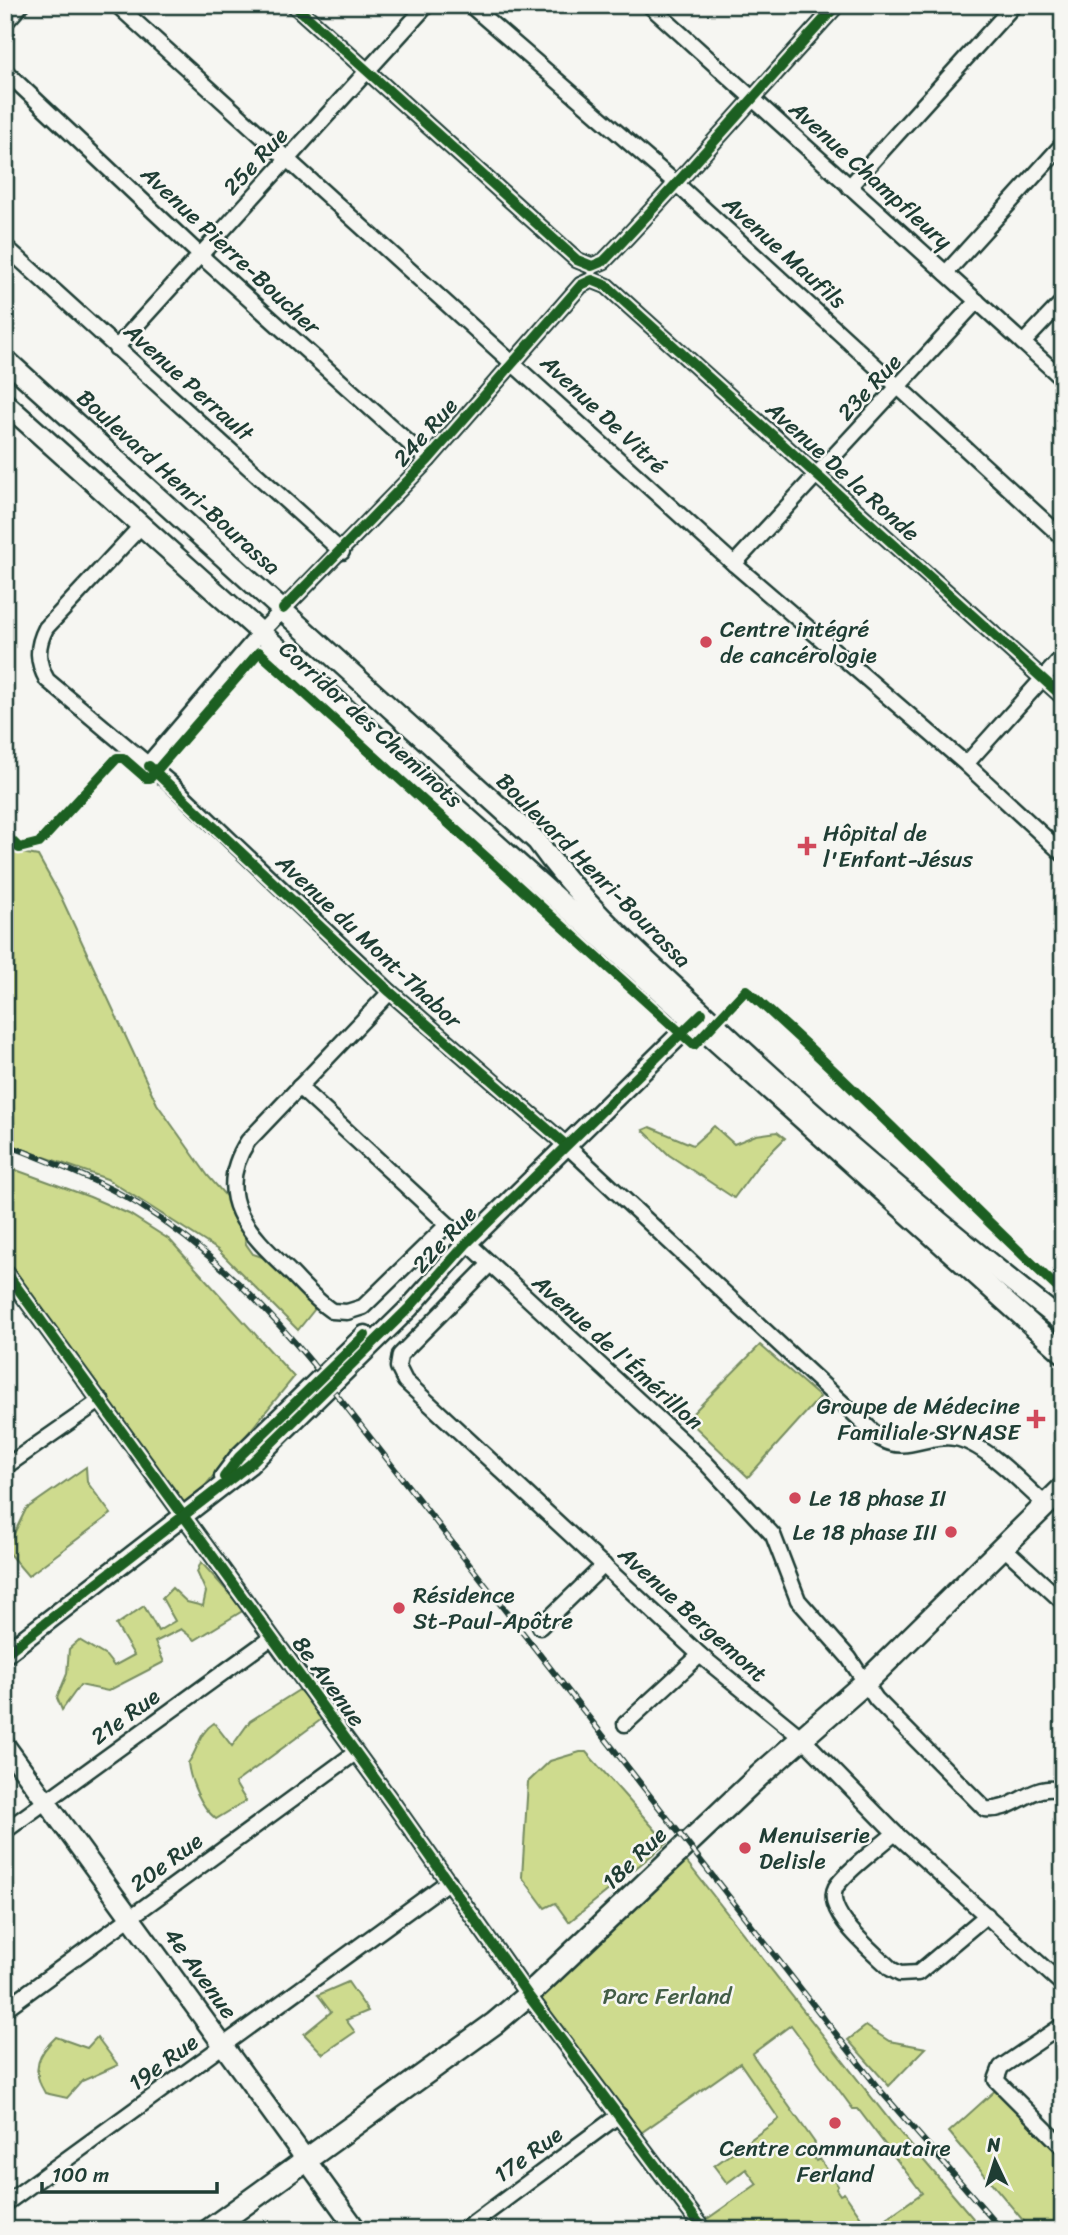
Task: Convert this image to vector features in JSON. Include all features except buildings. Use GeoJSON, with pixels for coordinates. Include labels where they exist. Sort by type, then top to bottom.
{"type":"FeatureCollection","features":[{"type":"Feature","properties":{"kind":"main road","name":"Boulevard Henri-Bourassa"},"geometry":{"type":"LineString","coordinates":[[5,359],[537,841],[570,883],[697,1018],[1063,1353]]}},
{"type":"Feature","properties":{"kind":"main road","name":"Boulevard Henri-Bourassa"},"geometry":{"type":"LineString","coordinates":[[5,402],[517,861],[697,1018],[886,1178],[1063,1322]]}},
{"type":"Feature","properties":{"kind":"main road","name":"18e Rue"},"geometry":{"type":"LineString","coordinates":[[209,2230],[528,1995],[760,1775],[867,1681],[1044,1503],[1063,1488]]}},
{"type":"Feature","properties":{"kind":"street"},"geometry":{"type":"LineString","coordinates":[[5,23],[21,5]]}},
{"type":"Feature","properties":{"kind":"street","name":"Avenue De Vitré"},"geometry":{"type":"LineString","coordinates":[[117,5],[734,564],[966,764],[1063,854]]}},
{"type":"Feature","properties":{"kind":"street","name":"Avenue De la Ronde"},"geometry":{"type":"LineString","coordinates":[[294,5],[1063,697]]}},
{"type":"Feature","properties":{"kind":"street","name":"25e Rue"},"geometry":{"type":"LineString","coordinates":[[117,348],[427,5]]}},
{"type":"Feature","properties":{"kind":"street","name":"Avenue Maufils"},"geometry":{"type":"LineString","coordinates":[[470,5],[678,185],[1063,538]]}},
{"type":"Feature","properties":{"kind":"street","name":"Avenue Champfleury"},"geometry":{"type":"LineString","coordinates":[[649,5],[1063,379]]}},
{"type":"Feature","properties":{"kind":"street","name":"24e Rue"},"geometry":{"type":"LineString","coordinates":[[147,765],[261,632],[342,552],[428,460],[581,285],[678,185],[751,98],[837,5]]}},
{"type":"Feature","properties":{"kind":"street"},"geometry":{"type":"LineString","coordinates":[[849,187],[1014,5]]}},
{"type":"Feature","properties":{"kind":"street","name":"Avenue Pierre-Boucher"},"geometry":{"type":"LineString","coordinates":[[5,71],[200,254],[428,460]]}},
{"type":"Feature","properties":{"kind":"street"},"geometry":{"type":"LineString","coordinates":[[946,273],[1063,144]]}},
{"type":"Feature","properties":{"kind":"street","name":"Avenue Perrault"},"geometry":{"type":"LineString","coordinates":[[5,246],[342,552]]}},
{"type":"Feature","properties":{"kind":"street","name":"23e Rue"},"geometry":{"type":"LineString","coordinates":[[734,564],[978,301]]}},
{"type":"Feature","properties":{"kind":"street"},"geometry":{"type":"LineString","coordinates":[[1023,343],[1063,301]]}},
{"type":"Feature","properties":{"kind":"street","name":"Avenue du Mont-Thabor"},"geometry":{"type":"LineString","coordinates":[[142,525],[46,628],[40,640],[38,656],[47,680],[169,782],[390,992],[566,1145],[881,1439],[902,1447],[940,1438],[960,1438],[976,1445],[1044,1503]]}},
{"type":"Feature","properties":{"kind":"street"},"geometry":{"type":"LineString","coordinates":[[966,764],[1063,656]]}},
{"type":"Feature","properties":{"kind":"street"},"geometry":{"type":"LineString","coordinates":[[390,992],[248,1142],[238,1158],[232,1182],[233,1196],[251,1236],[332,1311],[347,1312],[363,1307],[447,1226]]}},
{"type":"Feature","properties":{"kind":"street","name":"22e Rue"},"geometry":{"type":"LineString","coordinates":[[5,1654],[249,1465],[409,1308],[466,1244],[697,1018]]}},
{"type":"Feature","properties":{"kind":"street","name":"Avenue de l'Émérillon"},"geometry":{"type":"LineString","coordinates":[[299,1087],[705,1462],[753,1510],[773,1535],[798,1600],[867,1681],[876,1699],[985,1809],[998,1811],[1010,1807],[1032,1792],[1044,1788],[1063,1791]]}},
{"type":"Feature","properties":{"kind":"street","name":"Avenue Bergemont"},"geometry":{"type":"LineString","coordinates":[[489,1265],[400,1355],[398,1367],[405,1381],[700,1655],[803,1739],[895,1833],[1063,1985]]}},
{"type":"Feature","properties":{"kind":"street","name":"8e Avenue"},"geometry":{"type":"LineString","coordinates":[[5,1271],[185,1515],[528,1995],[704,2230]]}},
{"type":"Feature","properties":{"kind":"street"},"geometry":{"type":"LineString","coordinates":[[5,1467],[101,1400]]}},
{"type":"Feature","properties":{"kind":"street"},"geometry":{"type":"LineString","coordinates":[[1003,1547],[1063,1602]]}},
{"type":"Feature","properties":{"kind":"street"},"geometry":{"type":"LineString","coordinates":[[540,1627],[604,1565]]}},
{"type":"Feature","properties":{"kind":"street","name":"21e Rue"},"geometry":{"type":"LineString","coordinates":[[5,1831],[271,1638]]}},
{"type":"Feature","properties":{"kind":"street"},"geometry":{"type":"LineString","coordinates":[[625,1724],[700,1655]]}},
{"type":"Feature","properties":{"kind":"street","name":"4e Avenue"},"geometry":{"type":"LineString","coordinates":[[5,1745],[357,2230]]}},
{"type":"Feature","properties":{"kind":"street","name":"20e Rue"},"geometry":{"type":"LineString","coordinates":[[5,2009],[355,1753]]}},
{"type":"Feature","properties":{"kind":"street"},"geometry":{"type":"LineString","coordinates":[[895,1833],[836,1885],[833,1902],[838,1916],[891,1969],[900,1973],[918,1973],[987,1915]]}},
{"type":"Feature","properties":{"kind":"street","name":"19e Rue"},"geometry":{"type":"LineString","coordinates":[[5,2204],[449,1881]]}},
{"type":"Feature","properties":{"kind":"street"},"geometry":{"type":"LineString","coordinates":[[1063,2025],[1001,2067],[996,2080],[1063,2147]]}},
{"type":"Feature","properties":{"kind":"street","name":"17e Rue"},"geometry":{"type":"LineString","coordinates":[[464,2230],[619,2116]]}},
{"type":"Feature","properties":{"kind":"green space"},"geometry":{"type":"Polygon","coordinates":[[[5,850],[38,856],[61,897],[157,1104],[208,1176],[240,1212],[246,1244],[253,1254],[265,1258],[314,1301],[314,1310],[298,1330],[218,1250],[107,1179],[5,1143],[5,850]]]}},
{"type":"Feature","properties":{"kind":"green space"},"geometry":{"type":"Polygon","coordinates":[[[714,1126],[734,1144],[756,1135],[777,1132],[785,1138],[759,1164],[734,1198],[669,1155],[643,1130],[650,1127],[693,1145],[714,1126]]]}},
{"type":"Feature","properties":{"kind":"green space"},"geometry":{"type":"Polygon","coordinates":[[[5,1166],[129,1214],[170,1240],[294,1377],[187,1508],[185,1515],[5,1262],[5,1166]]]}},
{"type":"Feature","properties":{"kind":"green space"},"geometry":{"type":"Polygon","coordinates":[[[760,1345],[820,1397],[748,1477],[687,1419],[760,1345]]]}},
{"type":"Feature","properties":{"kind":"green space"},"geometry":{"type":"Polygon","coordinates":[[[86,1467],[87,1482],[111,1514],[28,1576],[6,1550],[26,1509],[86,1467]]]}},
{"type":"Feature","properties":{"kind":"green space"},"geometry":{"type":"Polygon","coordinates":[[[201,1562],[244,1610],[195,1640],[181,1629],[155,1642],[164,1662],[108,1691],[80,1685],[62,1710],[57,1698],[67,1674],[69,1649],[79,1640],[106,1656],[114,1666],[134,1655],[116,1625],[144,1606],[158,1631],[175,1621],[162,1598],[172,1588],[187,1602],[203,1606],[206,1592],[197,1572],[201,1562]]]}},
{"type":"Feature","properties":{"kind":"green space"},"geometry":{"type":"Polygon","coordinates":[[[299,1690],[326,1716],[235,1783],[246,1801],[216,1819],[197,1793],[188,1763],[202,1736],[214,1723],[232,1746],[250,1721],[299,1690]]]}},
{"type":"Feature","properties":{"kind":"green space"},"geometry":{"type":"Polygon","coordinates":[[[586,1752],[667,1843],[569,1922],[555,1903],[545,1908],[522,1877],[528,1782],[550,1761],[586,1752]]]}},
{"type":"Feature","properties":{"kind":"green space","name":"Parc Ferland"},"geometry":{"type":"Polygon","coordinates":[[[679,1852],[891,2122],[983,2230],[870,2230],[704,2230],[700,2224],[757,2184],[746,2169],[727,2183],[714,2166],[779,2119],[740,2063],[635,2137],[528,1995],[679,1852]],[[791,2025],[752,2054],[815,2143],[811,2151],[816,2161],[820,2159],[838,2186],[836,2189],[840,2195],[844,2193],[870,2230],[922,2193],[858,2109],[853,2109],[791,2025]]]}},
{"type":"Feature","properties":{"kind":"green space"},"geometry":{"type":"Polygon","coordinates":[[[348,1982],[368,2011],[346,2020],[355,2032],[323,2054],[304,2034],[331,2012],[318,1995],[348,1982]]]}},
{"type":"Feature","properties":{"kind":"green space"},"geometry":{"type":"Polygon","coordinates":[[[866,2026],[889,2041],[926,2048],[889,2086],[848,2040],[866,2026]]]}},
{"type":"Feature","properties":{"kind":"green space"},"geometry":{"type":"Polygon","coordinates":[[[56,2037],[87,2048],[97,2037],[118,2065],[82,2081],[67,2098],[45,2093],[38,2077],[38,2062],[56,2037]]]}},
{"type":"Feature","properties":{"kind":"green space"},"geometry":{"type":"Polygon","coordinates":[[[1000,2086],[1063,2147],[1063,2230],[1031,2230],[949,2132],[1000,2086]]]}},
{"type":"Feature","properties":{"kind":"railway"},"geometry":{"type":"LineString","coordinates":[[5,1144],[89,1179],[163,1220],[231,1276],[273,1318],[312,1363],[879,2089],[1002,2230]]}},
{"type":"Feature","properties":{"kind":"cycle path"},"geometry":{"type":"LineString","coordinates":[[294,5],[577,260],[592,266],[604,261],[634,230],[837,5]]}},
{"type":"Feature","properties":{"kind":"cycle path"},"geometry":{"type":"LineString","coordinates":[[283,609],[428,460],[581,285],[592,280],[607,286],[1063,697]]}},
{"type":"Feature","properties":{"kind":"cycle path","name":"Corridor des Cheminots"},"geometry":{"type":"LineString","coordinates":[[5,834],[19,848],[39,843],[117,758],[123,758],[146,778],[150,778],[259,652],[694,1045],[746,990],[827,1064],[1063,1293]]}},
{"type":"Feature","properties":{"kind":"cycle path"},"geometry":{"type":"LineString","coordinates":[[149,766],[390,992],[566,1145]]}},
{"type":"Feature","properties":{"kind":"cycle path"},"geometry":{"type":"LineString","coordinates":[[5,1654],[249,1465],[409,1308],[466,1244],[702,1013]]}},
{"type":"Feature","properties":{"kind":"cycle path"},"geometry":{"type":"LineString","coordinates":[[5,1271],[392,1802],[528,1995],[704,2230]]}},
{"type":"Feature","properties":{"kind":"cycle path"},"geometry":{"type":"LineString","coordinates":[[224,1477],[239,1457],[365,1335]]}},
{"type":"Feature","properties":{"kind":"place","name":"Centre intégré de cancérologie"},"geometry":{"type":"Point","coordinates":[706,642]}},
{"type":"Feature","properties":{"kind":"place","name":"Hôpital de l'Enfant-Jésus"},"geometry":{"type":"Point","coordinates":[807,846]}},
{"type":"Feature","properties":{"kind":"place","name":"Groupe de Médecine Familiale SYNASE"},"geometry":{"type":"Point","coordinates":[1036,1419]}},
{"type":"Feature","properties":{"kind":"place","name":"Le 18 phase II"},"geometry":{"type":"Point","coordinates":[795,1498]}},
{"type":"Feature","properties":{"kind":"place","name":"Le 18 phase III"},"geometry":{"type":"Point","coordinates":[951,1532]}},
{"type":"Feature","properties":{"kind":"place","name":"Résidence St-Paul-Apôtre"},"geometry":{"type":"Point","coordinates":[399,1608]}},
{"type":"Feature","properties":{"kind":"place","name":"Menuiserie Delisle"},"geometry":{"type":"Point","coordinates":[745,1848]}},
{"type":"Feature","properties":{"kind":"place","name":"Centre communautaire Ferland"},"geometry":{"type":"Point","coordinates":[835,2123]}}]}
